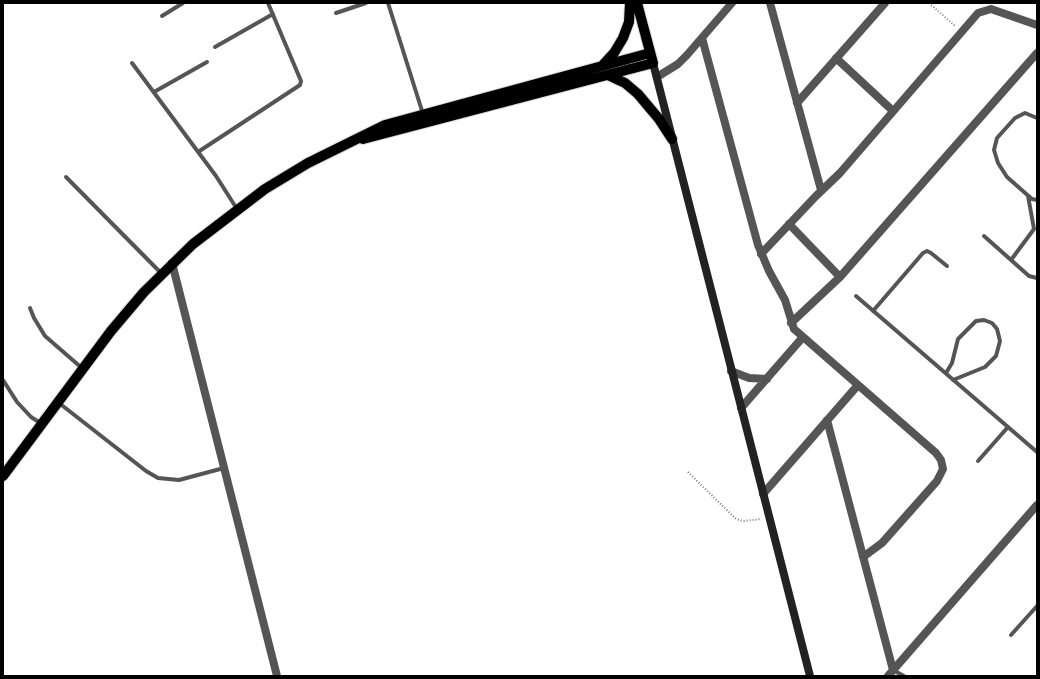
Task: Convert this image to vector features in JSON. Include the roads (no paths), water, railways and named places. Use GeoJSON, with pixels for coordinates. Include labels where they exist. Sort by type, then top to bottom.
{"type":"FeatureCollection","features":[{"type":"Feature","properties":{"kind":"main road"},"geometry":{"type":"LineString","coordinates":[[602,66],[614,54],[623,38],[629,22],[630,3]]}},
{"type":"Feature","properties":{"kind":"main road"},"geometry":{"type":"LineString","coordinates":[[637,3],[810,676]]}},
{"type":"Feature","properties":{"kind":"main road"},"geometry":{"type":"LineString","coordinates":[[3,476],[127,311],[162,273],[236,209],[291,172],[385,124],[650,53]]}},
{"type":"Feature","properties":{"kind":"main road"},"geometry":{"type":"LineString","coordinates":[[349,142],[653,63]]}},
{"type":"Feature","properties":{"kind":"main road"},"geometry":{"type":"LineString","coordinates":[[608,75],[625,83],[638,94],[659,119],[672,139]]}},
{"type":"Feature","properties":{"kind":"street"},"geometry":{"type":"LineString","coordinates":[[657,77],[678,64],[732,3]]}},
{"type":"Feature","properties":{"kind":"street"},"geometry":{"type":"LineString","coordinates":[[770,3],[821,190]]}},
{"type":"Feature","properties":{"kind":"street"},"geometry":{"type":"LineString","coordinates":[[797,103],[884,3]]}},
{"type":"Feature","properties":{"kind":"street"},"geometry":{"type":"LineString","coordinates":[[761,254],[840,172],[973,17],[984,10],[998,11],[1037,25]]}},
{"type":"Feature","properties":{"kind":"street"},"geometry":{"type":"LineString","coordinates":[[702,38],[761,254],[785,300],[791,324],[803,337],[936,453],[941,460],[943,469],[937,481],[882,543],[863,557]]}},
{"type":"Feature","properties":{"kind":"street"},"geometry":{"type":"LineString","coordinates":[[791,324],[840,277],[1037,53]]}},
{"type":"Feature","properties":{"kind":"street"},"geometry":{"type":"LineString","coordinates":[[836,58],[892,111]]}},
{"type":"Feature","properties":{"kind":"street"},"geometry":{"type":"LineString","coordinates":[[789,224],[840,277]]}},
{"type":"Feature","properties":{"kind":"street"},"geometry":{"type":"LineString","coordinates":[[172,263],[277,676]]}},
{"type":"Feature","properties":{"kind":"street"},"geometry":{"type":"LineString","coordinates":[[741,408],[803,337]]}},
{"type":"Feature","properties":{"kind":"street"},"geometry":{"type":"LineString","coordinates":[[732,371],[749,378],[767,379]]}},
{"type":"Feature","properties":{"kind":"street"},"geometry":{"type":"LineString","coordinates":[[763,494],[858,385]]}},
{"type":"Feature","properties":{"kind":"street"},"geometry":{"type":"LineString","coordinates":[[827,420],[863,557],[890,673]]}},
{"type":"Feature","properties":{"kind":"street"},"geometry":{"type":"LineString","coordinates":[[890,673],[1037,505]]}},
{"type":"Feature","properties":{"kind":"lane"},"geometry":{"type":"LineString","coordinates":[[162,16],[183,3]]}},
{"type":"Feature","properties":{"kind":"lane"},"geometry":{"type":"LineString","coordinates":[[198,152],[300,85],[301,81],[268,3]]}},
{"type":"Feature","properties":{"kind":"lane"},"geometry":{"type":"LineString","coordinates":[[336,13],[366,3]]}},
{"type":"Feature","properties":{"kind":"lane"},"geometry":{"type":"LineString","coordinates":[[388,3],[422,114]]}},
{"type":"Feature","properties":{"kind":"lane"},"geometry":{"type":"LineString","coordinates":[[215,47],[272,14]]}},
{"type":"Feature","properties":{"kind":"lane"},"geometry":{"type":"LineString","coordinates":[[154,92],[207,62]]}},
{"type":"Feature","properties":{"kind":"lane"},"geometry":{"type":"LineString","coordinates":[[132,63],[198,152],[236,209]]}},
{"type":"Feature","properties":{"kind":"lane"},"geometry":{"type":"LineString","coordinates":[[1037,118],[1030,114],[1019,114],[994,144],[995,156],[1002,171],[1028,196],[1037,200]]}},
{"type":"Feature","properties":{"kind":"lane"},"geometry":{"type":"LineString","coordinates":[[66,177],[162,273]]}},
{"type":"Feature","properties":{"kind":"lane"},"geometry":{"type":"LineString","coordinates":[[1011,260],[1034,229],[1028,196]]}},
{"type":"Feature","properties":{"kind":"lane"},"geometry":{"type":"LineString","coordinates":[[984,236],[1030,276],[1037,278]]}},
{"type":"Feature","properties":{"kind":"lane"},"geometry":{"type":"LineString","coordinates":[[873,311],[923,253],[931,253],[947,266]]}},
{"type":"Feature","properties":{"kind":"lane"},"geometry":{"type":"LineString","coordinates":[[856,296],[1037,452]]}},
{"type":"Feature","properties":{"kind":"lane"},"geometry":{"type":"LineString","coordinates":[[30,308],[45,336],[83,370]]}},
{"type":"Feature","properties":{"kind":"lane"},"geometry":{"type":"LineString","coordinates":[[946,373],[952,363],[958,339],[976,321],[984,320],[992,323],[997,329],[1000,341],[996,356],[984,367],[953,380]]}},
{"type":"Feature","properties":{"kind":"lane"},"geometry":{"type":"LineString","coordinates":[[3,380],[17,402],[31,417],[43,424]]}},
{"type":"Feature","properties":{"kind":"lane"},"geometry":{"type":"LineString","coordinates":[[59,402],[146,471],[158,478],[179,480],[224,468]]}},
{"type":"Feature","properties":{"kind":"lane"},"geometry":{"type":"LineString","coordinates":[[978,461],[1008,427]]}},
{"type":"Feature","properties":{"kind":"lane"},"geometry":{"type":"LineString","coordinates":[[1012,635],[1037,606]]}},
{"type":"Feature","properties":{"kind":"lane"},"geometry":{"type":"LineString","coordinates":[[890,673],[904,676]]}}]}
